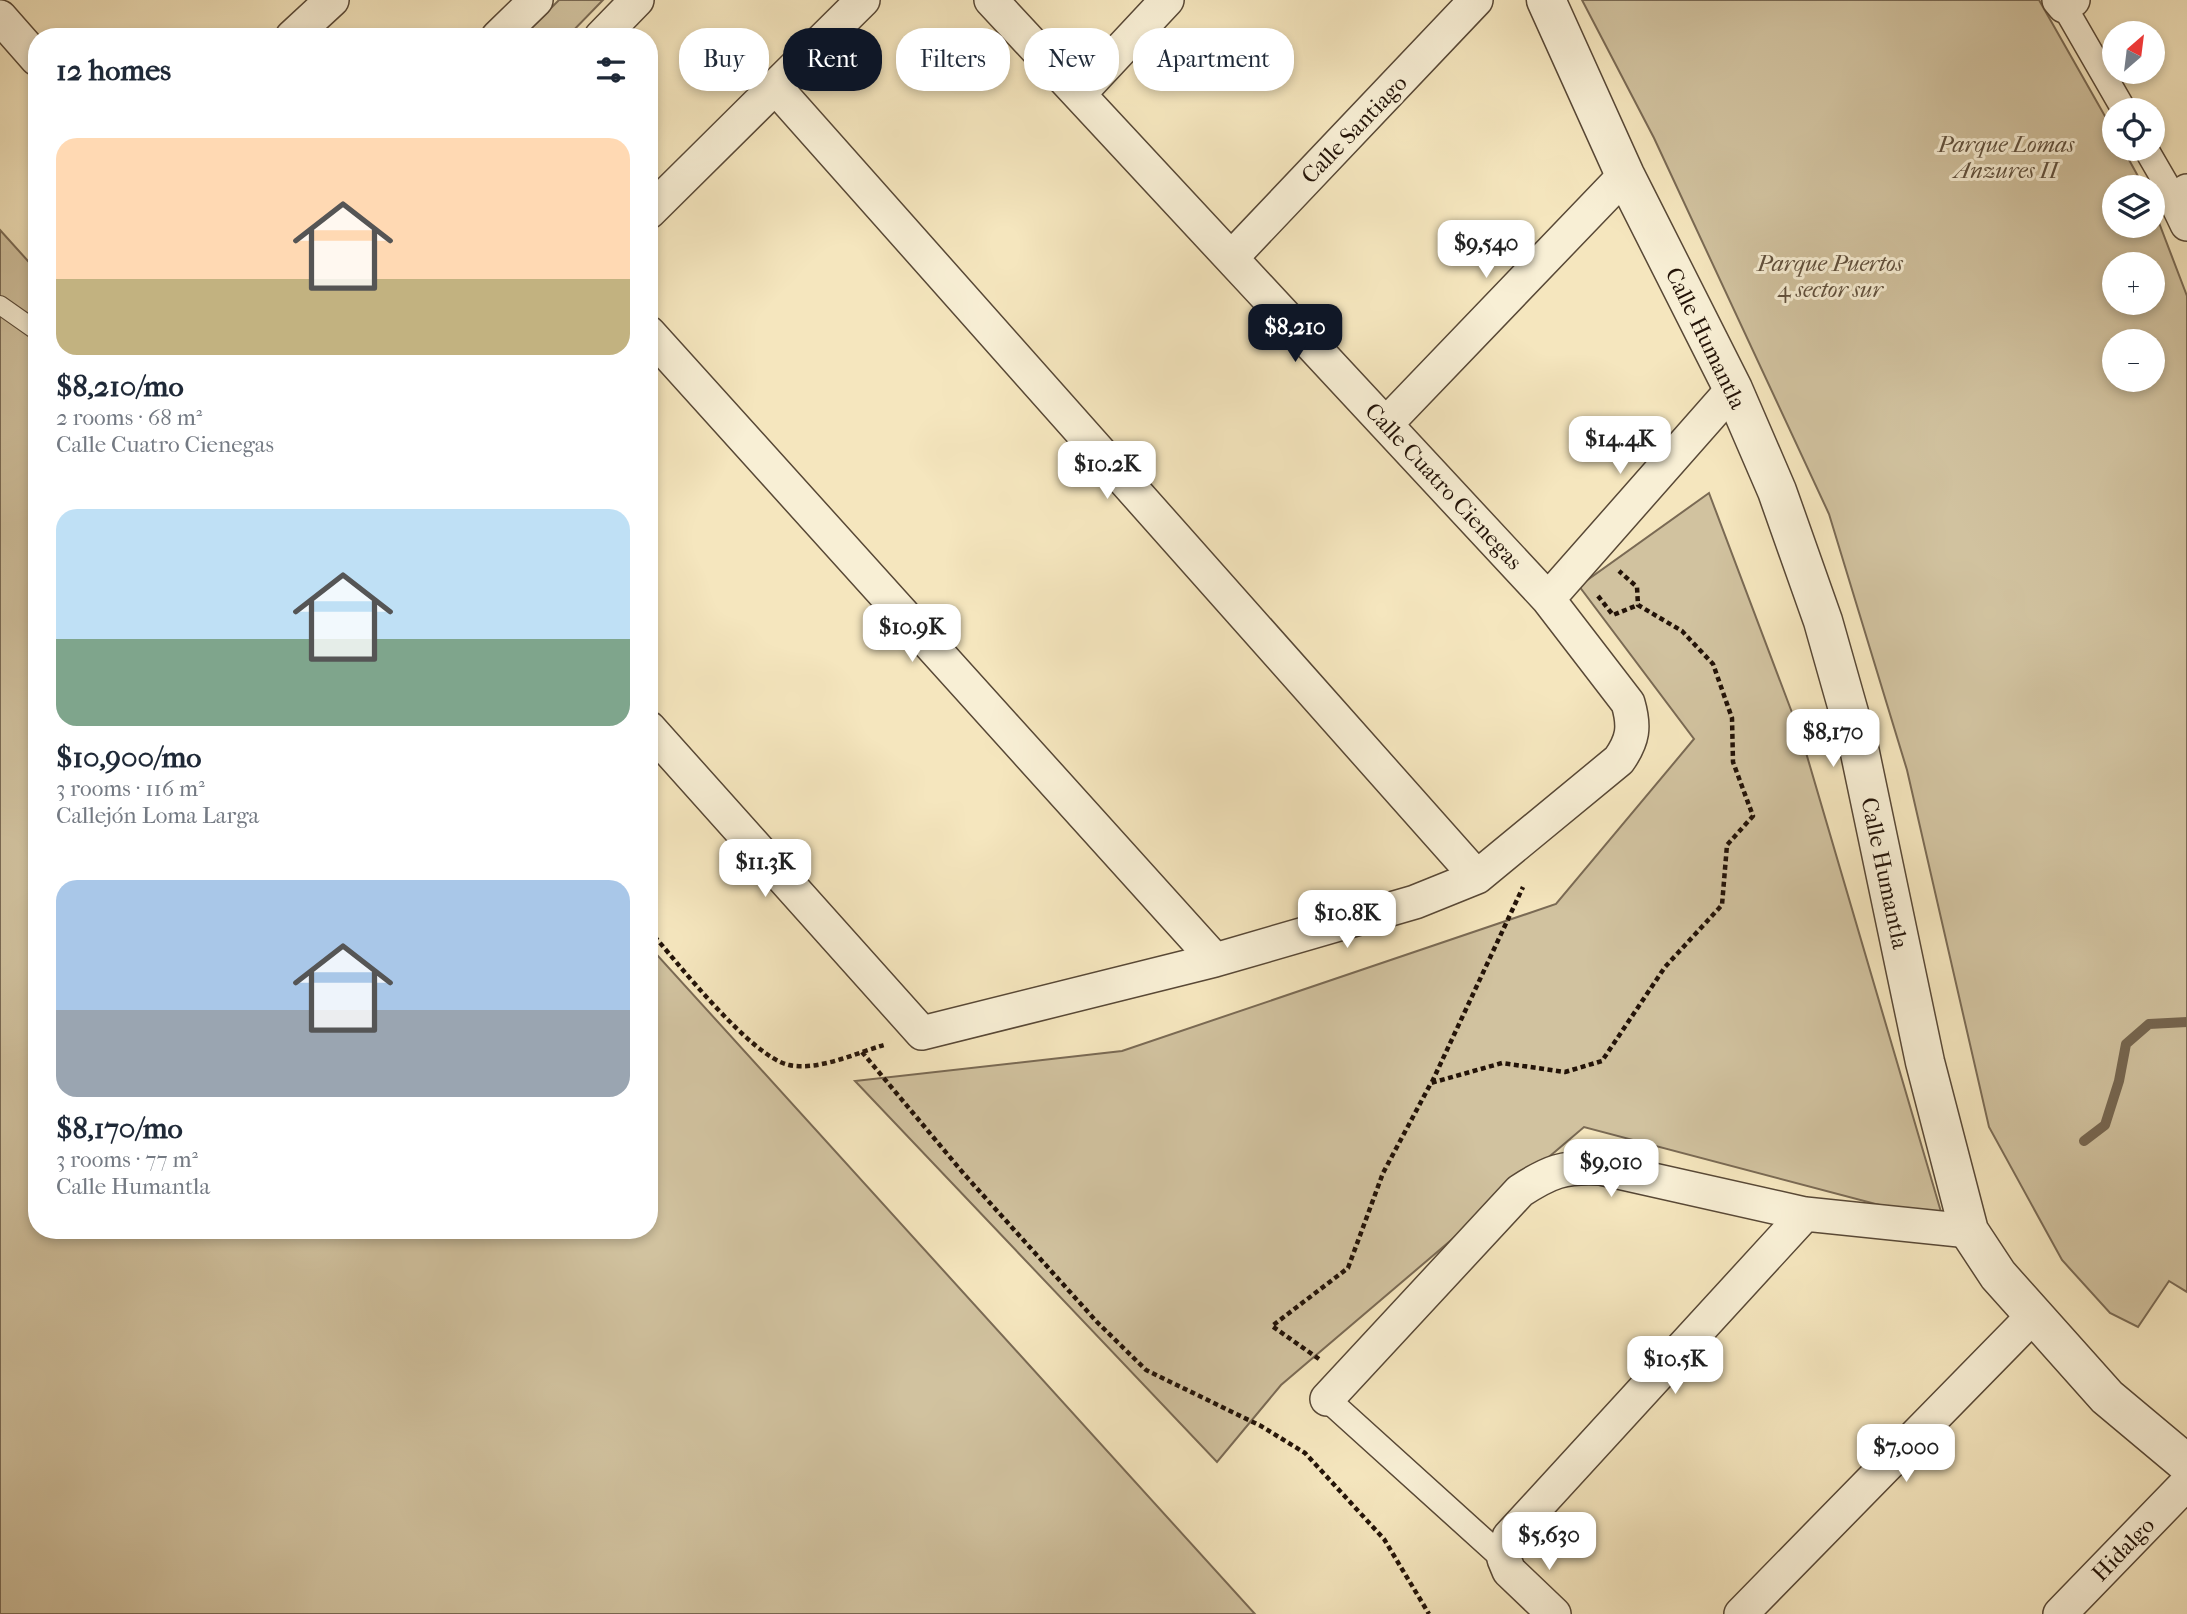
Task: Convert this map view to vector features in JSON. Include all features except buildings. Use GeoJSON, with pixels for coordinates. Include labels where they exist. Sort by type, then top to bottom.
{"type":"FeatureCollection","features":[{"type":"Feature","properties":{"kind":"street"},"geometry":{"type":"LineString","coordinates":[[302,28],[332,0]]}},
{"type":"Feature","properties":{"kind":"street"},"geometry":{"type":"LineString","coordinates":[[507,28],[536,0]]}},
{"type":"Feature","properties":{"kind":"street"},"geometry":{"type":"LineString","coordinates":[[610,28],[637,0]]}},
{"type":"Feature","properties":{"kind":"street"},"geometry":{"type":"LineString","coordinates":[[658,203],[777,89],[863,0]]}},
{"type":"Feature","properties":{"kind":"street","name":"Calle Cuatro Cienegas"},"geometry":{"type":"LineString","coordinates":[[992,0],[1548,599],[1628,704],[1634,724],[1630,744],[1619,760],[1477,877]]}},
{"type":"Feature","properties":{"kind":"street"},"geometry":{"type":"LineString","coordinates":[[1080,93],[1167,0]]}},
{"type":"Feature","properties":{"kind":"street","name":"Calle Santiago"},"geometry":{"type":"LineString","coordinates":[[1232,257],[1476,0]]}},
{"type":"Feature","properties":{"kind":"street","name":"Calle Humantla"},"geometry":{"type":"LineString","coordinates":[[1546,0],[1625,175],[1733,389],[1777,491],[1823,621],[1859,747],[1925,1062],[1969,1231],[1998,1275],[2107,1397],[2187,1464]]}},
{"type":"Feature","properties":{"kind":"street"},"geometry":{"type":"LineString","coordinates":[[2065,2],[2117,98]]}},
{"type":"Feature","properties":{"kind":"street"},"geometry":{"type":"LineString","coordinates":[[0,17],[28,49]]}},
{"type":"Feature","properties":{"kind":"street"},"geometry":{"type":"LineString","coordinates":[[658,737],[922,1033],[1215,960],[1415,902],[1477,877],[777,89]]}},
{"type":"Feature","properties":{"kind":"street"},"geometry":{"type":"LineString","coordinates":[[2154,161],[2183,204]]}},
{"type":"Feature","properties":{"kind":"street"},"geometry":{"type":"LineString","coordinates":[[1386,424],[1625,175]]}},
{"type":"Feature","properties":{"kind":"street"},"geometry":{"type":"LineString","coordinates":[[658,343],[1215,960]]}},
{"type":"Feature","properties":{"kind":"street"},"geometry":{"type":"LineString","coordinates":[[1548,599],[1733,389]]}},
{"type":"Feature","properties":{"kind":"street"},"geometry":{"type":"LineString","coordinates":[[1554,1614],[1509,1571],[1504,1559],[1338,1389],[1520,1191],[1544,1175],[1571,1167],[1600,1168],[1805,1214],[1969,1231]]}},
{"type":"Feature","properties":{"kind":"street"},"geometry":{"type":"LineString","coordinates":[[1504,1559],[1509,1537],[1805,1214]]}},
{"type":"Feature","properties":{"kind":"street"},"geometry":{"type":"LineString","coordinates":[[1741,1614],[2033,1316]]}},
{"type":"Feature","properties":{"kind":"street","name":"Hidalgo"},"geometry":{"type":"LineString","coordinates":[[2060,1614],[2187,1483]]}},
{"type":"Feature","properties":{"kind":"lane"},"geometry":{"type":"LineString","coordinates":[[0,305],[28,325]]}},
{"type":"Feature","properties":{"kind":"path"},"geometry":{"type":"LineString","coordinates":[[1612,574],[1618,571],[1637,587],[1638,605]]}},
{"type":"Feature","properties":{"kind":"path"},"geometry":{"type":"LineString","coordinates":[[1601,586],[1596,594],[1613,615],[1638,605]]}},
{"type":"Feature","properties":{"kind":"path"},"geometry":{"type":"LineString","coordinates":[[1431,1083],[1502,1063],[1565,1073],[1602,1061],[1665,967],[1721,905],[1727,845],[1753,816],[1733,762],[1732,718],[1713,664],[1682,631],[1638,605]]}},
{"type":"Feature","properties":{"kind":"path"},"geometry":{"type":"LineString","coordinates":[[1338,1389],[1272,1326],[1348,1268],[1383,1173],[1431,1083],[1509,910],[1525,883]]}},
{"type":"Feature","properties":{"kind":"path"},"geometry":{"type":"LineString","coordinates":[[658,940],[761,1051],[787,1065],[808,1066],[922,1033]]}},
{"type":"Feature","properties":{"kind":"path"},"geometry":{"type":"LineString","coordinates":[[862,1052],[964,1174],[1097,1322],[1146,1370],[1261,1426],[1305,1453],[1384,1539],[1429,1614]]}},
{"type":"Feature","properties":{"kind":"green space"},"geometry":{"type":"Polygon","coordinates":[[[559,0],[603,0],[576,28],[531,28],[559,0]]]}},
{"type":"Feature","properties":{"kind":"green space"},"geometry":{"type":"Polygon","coordinates":[[[1582,0],[2039,0],[2102,111],[2102,161],[2130,161],[2137,175],[2102,175],[2102,238],[2165,238],[2187,296],[2187,1292],[2169,1281],[2138,1327],[2110,1313],[2062,1260],[1989,1127],[1907,770],[1829,514],[1654,138],[1582,0]]]}},
{"type":"Feature","properties":{"kind":"green space"},"geometry":{"type":"Polygon","coordinates":[[[0,230],[28,261],[28,1239],[658,1239],[658,956],[1255,1614],[0,1614],[0,230]]]}},
{"type":"Feature","properties":{"kind":"green space"},"geometry":{"type":"Polygon","coordinates":[[[1709,493],[1802,739],[1944,1222],[1584,1127],[1281,1385],[1217,1462],[855,1081],[1122,1051],[1556,904],[1694,739],[1579,586],[1709,493]]]}},
{"type":"Feature","properties":{"kind":"waterway"},"geometry":{"type":"LineString","coordinates":[[2084,1141],[2105,1125],[2119,1081],[2126,1044],[2149,1024],[2187,1022]]}},
{"type":"Feature","properties":{"kind":"park label","name":"Parque Lomas Anzures II"},"geometry":{"type":"Point","coordinates":[2006,157]}},
{"type":"Feature","properties":{"kind":"park label","name":"Parque Puertos 4 sector sur"},"geometry":{"type":"Point","coordinates":[1830,276]}}]}
